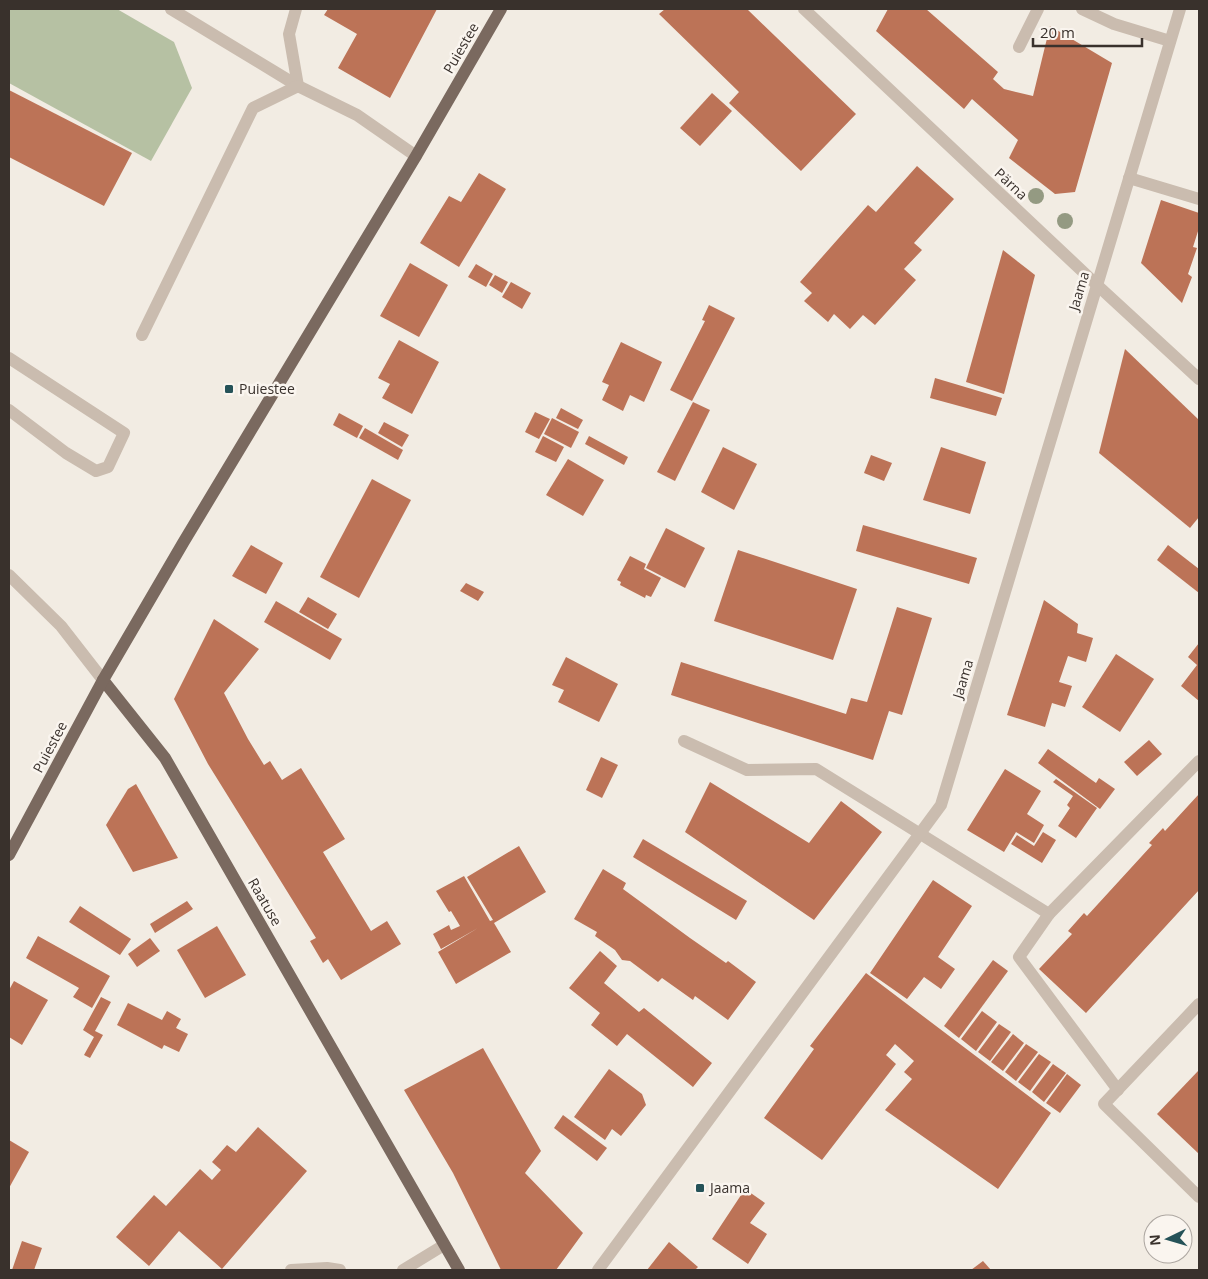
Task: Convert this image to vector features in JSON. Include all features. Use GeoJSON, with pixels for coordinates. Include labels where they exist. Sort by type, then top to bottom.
{"type":"FeatureCollection","features":[{"type":"Feature","properties":{"kind":"main road","name":"Puiestee"},"geometry":{"type":"LineString","coordinates":[[9,855],[102,680],[416,156],[501,9]]}},
{"type":"Feature","properties":{"kind":"main road","name":"Raatuse"},"geometry":{"type":"LineString","coordinates":[[102,680],[165,758],[459,1270]]}},
{"type":"Feature","properties":{"kind":"street"},"geometry":{"type":"LineString","coordinates":[[171,9],[298,86],[357,115],[416,156]]}},
{"type":"Feature","properties":{"kind":"street"},"geometry":{"type":"LineString","coordinates":[[296,9],[289,34],[298,86]]}},
{"type":"Feature","properties":{"kind":"street","name":"Pärna"},"geometry":{"type":"LineString","coordinates":[[804,9],[1199,379]]}},
{"type":"Feature","properties":{"kind":"street"},"geometry":{"type":"LineString","coordinates":[[1018,47],[1038,9]]}},
{"type":"Feature","properties":{"kind":"street"},"geometry":{"type":"LineString","coordinates":[[1082,9],[1114,24],[1170,41]]}},
{"type":"Feature","properties":{"kind":"street","name":"Jaama"},"geometry":{"type":"LineString","coordinates":[[598,1270],[941,805],[1180,9]]}},
{"type":"Feature","properties":{"kind":"street"},"geometry":{"type":"LineString","coordinates":[[142,335],[253,108],[298,86]]}},
{"type":"Feature","properties":{"kind":"street"},"geometry":{"type":"LineString","coordinates":[[1129,178],[1199,199]]}},
{"type":"Feature","properties":{"kind":"street"},"geometry":{"type":"LineString","coordinates":[[9,358],[124,433],[108,467],[96,471],[66,453],[9,410]]}},
{"type":"Feature","properties":{"kind":"street","name":"Raatuse"},"geometry":{"type":"LineString","coordinates":[[9,575],[61,626],[102,680]]}},
{"type":"Feature","properties":{"kind":"street"},"geometry":{"type":"LineString","coordinates":[[684,741],[747,770],[816,768],[1049,914]]}},
{"type":"Feature","properties":{"kind":"street"},"geometry":{"type":"LineString","coordinates":[[1118,1090],[1019,957],[1049,914],[1199,761]]}},
{"type":"Feature","properties":{"kind":"street"},"geometry":{"type":"LineString","coordinates":[[1199,1004],[1104,1104],[1199,1197]]}},
{"type":"Feature","properties":{"kind":"street"},"geometry":{"type":"LineString","coordinates":[[403,1270],[444,1244]]}},
{"type":"Feature","properties":{"kind":"street"},"geometry":{"type":"LineString","coordinates":[[291,1270],[327,1268],[340,1270]]}},
{"type":"Feature","properties":{"kind":"green space"},"geometry":{"type":"Polygon","coordinates":[[[9,9],[117,9],[174,42],[192,88],[151,161],[9,83],[9,9]]]}},
{"type":"Feature","properties":{"kind":"building"},"geometry":{"type":"Polygon","coordinates":[[[328,9],[437,9],[390,98],[338,68],[357,34],[324,15],[328,9]]]}},
{"type":"Feature","properties":{"kind":"building"},"geometry":{"type":"Polygon","coordinates":[[[665,9],[747,9],[856,114],[801,171],[729,103],[739,92],[659,14],[665,9]]]}},
{"type":"Feature","properties":{"kind":"building"},"geometry":{"type":"Polygon","coordinates":[[[888,9],[926,9],[998,72],[993,79],[1004,89],[1033,96],[1050,26],[1112,63],[1075,192],[1055,194],[1009,158],[1018,140],[972,99],[964,109],[876,31],[888,9]]]}},
{"type":"Feature","properties":{"kind":"building"},"geometry":{"type":"Polygon","coordinates":[[[9,90],[132,153],[104,206],[9,157],[9,90]]]}},
{"type":"Feature","properties":{"kind":"building"},"geometry":{"type":"Polygon","coordinates":[[[712,93],[732,111],[700,146],[680,128],[712,93]]]}},
{"type":"Feature","properties":{"kind":"building"},"geometry":{"type":"Polygon","coordinates":[[[917,166],[954,199],[914,243],[922,250],[904,269],[916,280],[875,325],[863,315],[850,329],[834,314],[828,322],[804,301],[812,293],[800,282],[868,205],[876,212],[917,166]]]}},
{"type":"Feature","properties":{"kind":"building"},"geometry":{"type":"Polygon","coordinates":[[[479,173],[506,189],[459,267],[420,243],[449,196],[461,202],[479,173]]]}},
{"type":"Feature","properties":{"kind":"building"},"geometry":{"type":"Polygon","coordinates":[[[1161,200],[1199,213],[1199,228],[1193,247],[1197,248],[1188,274],[1192,277],[1182,303],[1141,263],[1161,200]]]}},
{"type":"Feature","properties":{"kind":"building"},"geometry":{"type":"Polygon","coordinates":[[[1003,250],[1035,275],[1004,394],[966,382],[1003,250]]]}},
{"type":"Feature","properties":{"kind":"building"},"geometry":{"type":"Polygon","coordinates":[[[410,263],[448,285],[419,337],[380,316],[410,263]]]}},
{"type":"Feature","properties":{"kind":"building"},"geometry":{"type":"Polygon","coordinates":[[[476,264],[493,274],[486,287],[468,277],[476,264]]]}},
{"type":"Feature","properties":{"kind":"building"},"geometry":{"type":"Polygon","coordinates":[[[495,275],[508,282],[502,293],[489,285],[495,275]]]}},
{"type":"Feature","properties":{"kind":"building"},"geometry":{"type":"Polygon","coordinates":[[[511,282],[531,293],[522,309],[502,297],[511,282]]]}},
{"type":"Feature","properties":{"kind":"building"},"geometry":{"type":"Polygon","coordinates":[[[709,305],[735,318],[692,401],[670,390],[705,321],[702,320],[709,305]]]}},
{"type":"Feature","properties":{"kind":"building"},"geometry":{"type":"Polygon","coordinates":[[[399,340],[439,362],[412,414],[382,398],[390,384],[378,378],[399,340]]]}},
{"type":"Feature","properties":{"kind":"building"},"geometry":{"type":"Polygon","coordinates":[[[621,342],[662,362],[644,402],[630,395],[623,411],[602,400],[609,385],[602,382],[621,342]]]}},
{"type":"Feature","properties":{"kind":"building"},"geometry":{"type":"Polygon","coordinates":[[[1125,349],[1199,420],[1199,517],[1190,528],[1099,453],[1125,349]]]}},
{"type":"Feature","properties":{"kind":"building"},"geometry":{"type":"Polygon","coordinates":[[[935,378],[1002,398],[996,416],[930,398],[935,378]]]}},
{"type":"Feature","properties":{"kind":"building"},"geometry":{"type":"Polygon","coordinates":[[[693,402],[710,410],[675,481],[657,472],[693,402]]]}},
{"type":"Feature","properties":{"kind":"building"},"geometry":{"type":"Polygon","coordinates":[[[561,408],[583,420],[578,429],[556,418],[561,408]]]}},
{"type":"Feature","properties":{"kind":"building"},"geometry":{"type":"Polygon","coordinates":[[[535,412],[550,419],[539,439],[525,432],[535,412]]]}},
{"type":"Feature","properties":{"kind":"building"},"geometry":{"type":"Polygon","coordinates":[[[339,413],[363,426],[357,438],[333,425],[339,413]]]}},
{"type":"Feature","properties":{"kind":"building"},"geometry":{"type":"Polygon","coordinates":[[[552,418],[579,432],[571,448],[544,434],[552,418]]]}},
{"type":"Feature","properties":{"kind":"building"},"geometry":{"type":"Polygon","coordinates":[[[384,422],[409,435],[402,447],[378,433],[384,422]]]}},
{"type":"Feature","properties":{"kind":"building"},"geometry":{"type":"Polygon","coordinates":[[[365,428],[403,450],[398,460],[359,438],[365,428]]]}},
{"type":"Feature","properties":{"kind":"building"},"geometry":{"type":"Polygon","coordinates":[[[543,436],[564,447],[556,462],[535,452],[543,436]]]}},
{"type":"Feature","properties":{"kind":"building"},"geometry":{"type":"Polygon","coordinates":[[[589,436],[628,457],[624,465],[585,444],[589,436]]]}},
{"type":"Feature","properties":{"kind":"building"},"geometry":{"type":"Polygon","coordinates":[[[723,447],[757,464],[734,510],[701,492],[723,447]]]}},
{"type":"Feature","properties":{"kind":"building"},"geometry":{"type":"Polygon","coordinates":[[[941,447],[986,462],[970,514],[923,500],[941,447]]]}},
{"type":"Feature","properties":{"kind":"building"},"geometry":{"type":"Polygon","coordinates":[[[871,455],[892,463],[884,481],[864,473],[871,455]]]}},
{"type":"Feature","properties":{"kind":"building"},"geometry":{"type":"Polygon","coordinates":[[[568,459],[604,480],[583,516],[546,495],[568,459]]]}},
{"type":"Feature","properties":{"kind":"building"},"geometry":{"type":"Polygon","coordinates":[[[372,479],[411,500],[359,598],[320,577],[372,479]]]}},
{"type":"Feature","properties":{"kind":"building"},"geometry":{"type":"Polygon","coordinates":[[[863,525],[977,558],[969,584],[856,551],[863,525]]]}},
{"type":"Feature","properties":{"kind":"building"},"geometry":{"type":"Polygon","coordinates":[[[666,528],[705,548],[685,588],[646,568],[666,528]]]}},
{"type":"Feature","properties":{"kind":"building"},"geometry":{"type":"Polygon","coordinates":[[[251,545],[283,563],[266,594],[232,576],[251,545]]]}},
{"type":"Feature","properties":{"kind":"building"},"geometry":{"type":"Polygon","coordinates":[[[1168,545],[1199,569],[1199,593],[1157,560],[1168,545]]]}},
{"type":"Feature","properties":{"kind":"building"},"geometry":{"type":"Polygon","coordinates":[[[738,550],[857,589],[833,660],[714,621],[738,550]]]}},
{"type":"Feature","properties":{"kind":"building"},"geometry":{"type":"Polygon","coordinates":[[[630,556],[646,564],[644,569],[661,578],[651,597],[646,595],[645,598],[620,585],[621,582],[617,580],[630,556]]]}},
{"type":"Feature","properties":{"kind":"building"},"geometry":{"type":"Polygon","coordinates":[[[466,583],[484,592],[478,601],[460,591],[466,583]]]}},
{"type":"Feature","properties":{"kind":"building"},"geometry":{"type":"Polygon","coordinates":[[[308,597],[337,614],[328,629],[299,612],[308,597]]]}},
{"type":"Feature","properties":{"kind":"building"},"geometry":{"type":"Polygon","coordinates":[[[1044,600],[1078,624],[1077,633],[1093,638],[1086,662],[1068,656],[1059,682],[1072,686],[1065,707],[1052,703],[1045,727],[1007,715],[1044,600]]]}},
{"type":"Feature","properties":{"kind":"building"},"geometry":{"type":"Polygon","coordinates":[[[276,601],[342,639],[330,660],[264,622],[276,601]]]}},
{"type":"Feature","properties":{"kind":"building"},"geometry":{"type":"Polygon","coordinates":[[[897,607],[932,618],[902,715],[889,711],[873,760],[671,695],[681,662],[846,714],[851,698],[867,702],[897,607]]]}},
{"type":"Feature","properties":{"kind":"building"},"geometry":{"type":"Polygon","coordinates":[[[214,619],[259,649],[224,693],[248,739],[264,765],[270,761],[282,780],[301,768],[345,839],[323,852],[371,931],[387,921],[401,944],[341,980],[328,959],[323,963],[310,941],[316,938],[208,764],[174,699],[214,619]]]}},
{"type":"Feature","properties":{"kind":"building"},"geometry":{"type":"Polygon","coordinates":[[[1199,643],[1199,701],[1181,686],[1197,665],[1188,657],[1199,643]]]}},
{"type":"Feature","properties":{"kind":"building"},"geometry":{"type":"Polygon","coordinates":[[[1116,654],[1154,679],[1120,732],[1082,707],[1116,654]]]}},
{"type":"Feature","properties":{"kind":"building"},"geometry":{"type":"Polygon","coordinates":[[[566,657],[618,684],[599,722],[558,702],[564,690],[552,685],[566,657]]]}},
{"type":"Feature","properties":{"kind":"building"},"geometry":{"type":"Polygon","coordinates":[[[1149,740],[1162,754],[1137,776],[1124,762],[1149,740]]]}},
{"type":"Feature","properties":{"kind":"building"},"geometry":{"type":"Polygon","coordinates":[[[1048,749],[1096,783],[1099,778],[1115,789],[1100,809],[1038,763],[1048,749]]]}},
{"type":"Feature","properties":{"kind":"building"},"geometry":{"type":"Polygon","coordinates":[[[601,757],[618,765],[602,798],[586,790],[601,757]]]}},
{"type":"Feature","properties":{"kind":"building"},"geometry":{"type":"Polygon","coordinates":[[[1005,769],[1041,791],[1027,814],[1044,825],[1034,843],[1016,832],[1004,852],[967,830],[1005,769]]]}},
{"type":"Feature","properties":{"kind":"building"},"geometry":{"type":"Polygon","coordinates":[[[1056,779],[1097,808],[1076,838],[1058,826],[1070,808],[1067,805],[1073,796],[1053,782],[1056,779]]]}},
{"type":"Feature","properties":{"kind":"building"},"geometry":{"type":"Polygon","coordinates":[[[710,782],[809,843],[841,801],[882,832],[814,920],[685,832],[710,782]]]}},
{"type":"Feature","properties":{"kind":"building"},"geometry":{"type":"Polygon","coordinates":[[[136,784],[178,858],[133,872],[106,825],[128,789],[136,784]]]}},
{"type":"Feature","properties":{"kind":"building"},"geometry":{"type":"Polygon","coordinates":[[[1199,794],[1199,890],[1086,1013],[1039,969],[1072,934],[1068,931],[1084,913],[1087,916],[1152,845],[1149,843],[1163,828],[1165,831],[1199,794]]]}},
{"type":"Feature","properties":{"kind":"building"},"geometry":{"type":"Polygon","coordinates":[[[1043,832],[1056,840],[1042,863],[1011,844],[1017,835],[1034,846],[1043,832]]]}},
{"type":"Feature","properties":{"kind":"building"},"geometry":{"type":"Polygon","coordinates":[[[643,839],[747,901],[736,920],[633,857],[643,839]]]}},
{"type":"Feature","properties":{"kind":"building"},"geometry":{"type":"Polygon","coordinates":[[[519,846],[546,892],[494,923],[511,952],[456,984],[438,952],[478,928],[441,949],[433,934],[449,925],[451,930],[460,926],[436,891],[464,876],[490,921],[493,920],[467,877],[519,846]]]}},
{"type":"Feature","properties":{"kind":"building"},"geometry":{"type":"Polygon","coordinates":[[[603,869],[626,883],[623,889],[690,938],[726,963],[728,961],[756,982],[728,1020],[695,996],[693,1000],[662,978],[658,982],[630,961],[622,960],[615,950],[595,936],[597,932],[574,919],[603,869]]]}},
{"type":"Feature","properties":{"kind":"building"},"geometry":{"type":"Polygon","coordinates":[[[933,880],[972,906],[938,957],[955,969],[941,989],[924,977],[907,999],[870,973],[933,880]]]}},
{"type":"Feature","properties":{"kind":"building"},"geometry":{"type":"Polygon","coordinates":[[[187,901],[193,909],[155,933],[150,924],[187,901]]]}},
{"type":"Feature","properties":{"kind":"building"},"geometry":{"type":"Polygon","coordinates":[[[80,906],[131,939],[120,955],[69,922],[80,906]]]}},
{"type":"Feature","properties":{"kind":"building"},"geometry":{"type":"Polygon","coordinates":[[[217,926],[246,975],[205,998],[177,950],[217,926]]]}},
{"type":"Feature","properties":{"kind":"building"},"geometry":{"type":"Polygon","coordinates":[[[38,936],[110,976],[92,1008],[73,997],[79,988],[26,958],[38,936]]]}},
{"type":"Feature","properties":{"kind":"building"},"geometry":{"type":"Polygon","coordinates":[[[150,938],[160,951],[137,967],[128,954],[150,938]]]}},
{"type":"Feature","properties":{"kind":"building"},"geometry":{"type":"Polygon","coordinates":[[[600,951],[617,966],[604,983],[639,1012],[644,1008],[712,1063],[693,1087],[627,1034],[617,1046],[591,1025],[600,1013],[569,988],[600,951]]]}},
{"type":"Feature","properties":{"kind":"building"},"geometry":{"type":"Polygon","coordinates":[[[993,960],[1008,971],[959,1038],[944,1026],[993,960]]]}},
{"type":"Feature","properties":{"kind":"building"},"geometry":{"type":"Polygon","coordinates":[[[866,973],[1051,1113],[998,1189],[885,1110],[912,1079],[904,1072],[914,1061],[895,1044],[886,1055],[896,1064],[822,1160],[764,1118],[814,1049],[810,1046],[866,973]]]}},
{"type":"Feature","properties":{"kind":"building"},"geometry":{"type":"Polygon","coordinates":[[[14,981],[48,1000],[22,1045],[9,1037],[9,990],[14,981]]]}},
{"type":"Feature","properties":{"kind":"building"},"geometry":{"type":"Polygon","coordinates":[[[101,997],[111,1002],[95,1031],[103,1035],[90,1058],[84,1055],[94,1037],[83,1030],[101,997]]]}},
{"type":"Feature","properties":{"kind":"building"},"geometry":{"type":"Polygon","coordinates":[[[128,1003],[162,1020],[167,1011],[181,1019],[176,1028],[188,1034],[179,1052],[164,1045],[162,1049],[117,1025],[128,1003]]]}},
{"type":"Feature","properties":{"kind":"building"},"geometry":{"type":"Polygon","coordinates":[[[982,1011],[997,1022],[976,1051],[961,1039],[982,1011]]]}},
{"type":"Feature","properties":{"kind":"building"},"geometry":{"type":"Polygon","coordinates":[[[999,1024],[1011,1032],[990,1061],[978,1052],[999,1024]]]}},
{"type":"Feature","properties":{"kind":"building"},"geometry":{"type":"Polygon","coordinates":[[[1013,1034],[1024,1043],[1003,1071],[991,1062],[1013,1034]]]}},
{"type":"Feature","properties":{"kind":"building"},"geometry":{"type":"Polygon","coordinates":[[[1026,1044],[1038,1052],[1016,1081],[1005,1072],[1026,1044]]]}},
{"type":"Feature","properties":{"kind":"building"},"geometry":{"type":"Polygon","coordinates":[[[483,1048],[541,1151],[525,1173],[583,1233],[556,1270],[501,1270],[453,1173],[404,1090],[483,1048]]]}},
{"type":"Feature","properties":{"kind":"building"},"geometry":{"type":"Polygon","coordinates":[[[1039,1054],[1051,1062],[1030,1091],[1018,1082],[1039,1054]]]}},
{"type":"Feature","properties":{"kind":"building"},"geometry":{"type":"Polygon","coordinates":[[[1053,1064],[1066,1073],[1044,1102],[1032,1092],[1053,1064]]]}},
{"type":"Feature","properties":{"kind":"building"},"geometry":{"type":"Polygon","coordinates":[[[609,1069],[642,1094],[646,1105],[621,1136],[612,1129],[605,1140],[574,1117],[609,1069]]]}},
{"type":"Feature","properties":{"kind":"building"},"geometry":{"type":"Polygon","coordinates":[[[1199,1070],[1199,1154],[1157,1114],[1199,1070]]]}},
{"type":"Feature","properties":{"kind":"building"},"geometry":{"type":"Polygon","coordinates":[[[1067,1074],[1081,1085],[1060,1113],[1046,1103],[1067,1074]]]}},
{"type":"Feature","properties":{"kind":"building"},"geometry":{"type":"Polygon","coordinates":[[[563,1115],[607,1148],[597,1161],[554,1128],[563,1115]]]}},
{"type":"Feature","properties":{"kind":"building"},"geometry":{"type":"Polygon","coordinates":[[[258,1127],[307,1171],[222,1269],[179,1231],[149,1266],[116,1237],[154,1195],[166,1206],[200,1169],[212,1180],[221,1170],[212,1162],[227,1145],[236,1152],[258,1127]]]}},
{"type":"Feature","properties":{"kind":"building"},"geometry":{"type":"Polygon","coordinates":[[[9,1140],[29,1152],[9,1188],[9,1140]]]}},
{"type":"Feature","properties":{"kind":"building"},"geometry":{"type":"Polygon","coordinates":[[[745,1189],[765,1203],[750,1223],[767,1234],[748,1264],[712,1239],[745,1189]]]}},
{"type":"Feature","properties":{"kind":"building"},"geometry":{"type":"Polygon","coordinates":[[[22,1241],[42,1248],[34,1270],[12,1270],[22,1241]]]}},
{"type":"Feature","properties":{"kind":"building"},"geometry":{"type":"Polygon","coordinates":[[[669,1242],[698,1267],[695,1270],[647,1270],[669,1242]]]}},
{"type":"Feature","properties":{"kind":"building"},"geometry":{"type":"Polygon","coordinates":[[[983,1261],[991,1270],[971,1270],[983,1261]]]}},
{"type":"Feature","properties":{"kind":"place","name":"Puiestee"},"geometry":{"type":"Point","coordinates":[229,389]}},
{"type":"Feature","properties":{"kind":"place","name":"Jaama"},"geometry":{"type":"Point","coordinates":[700,1188]}}]}
